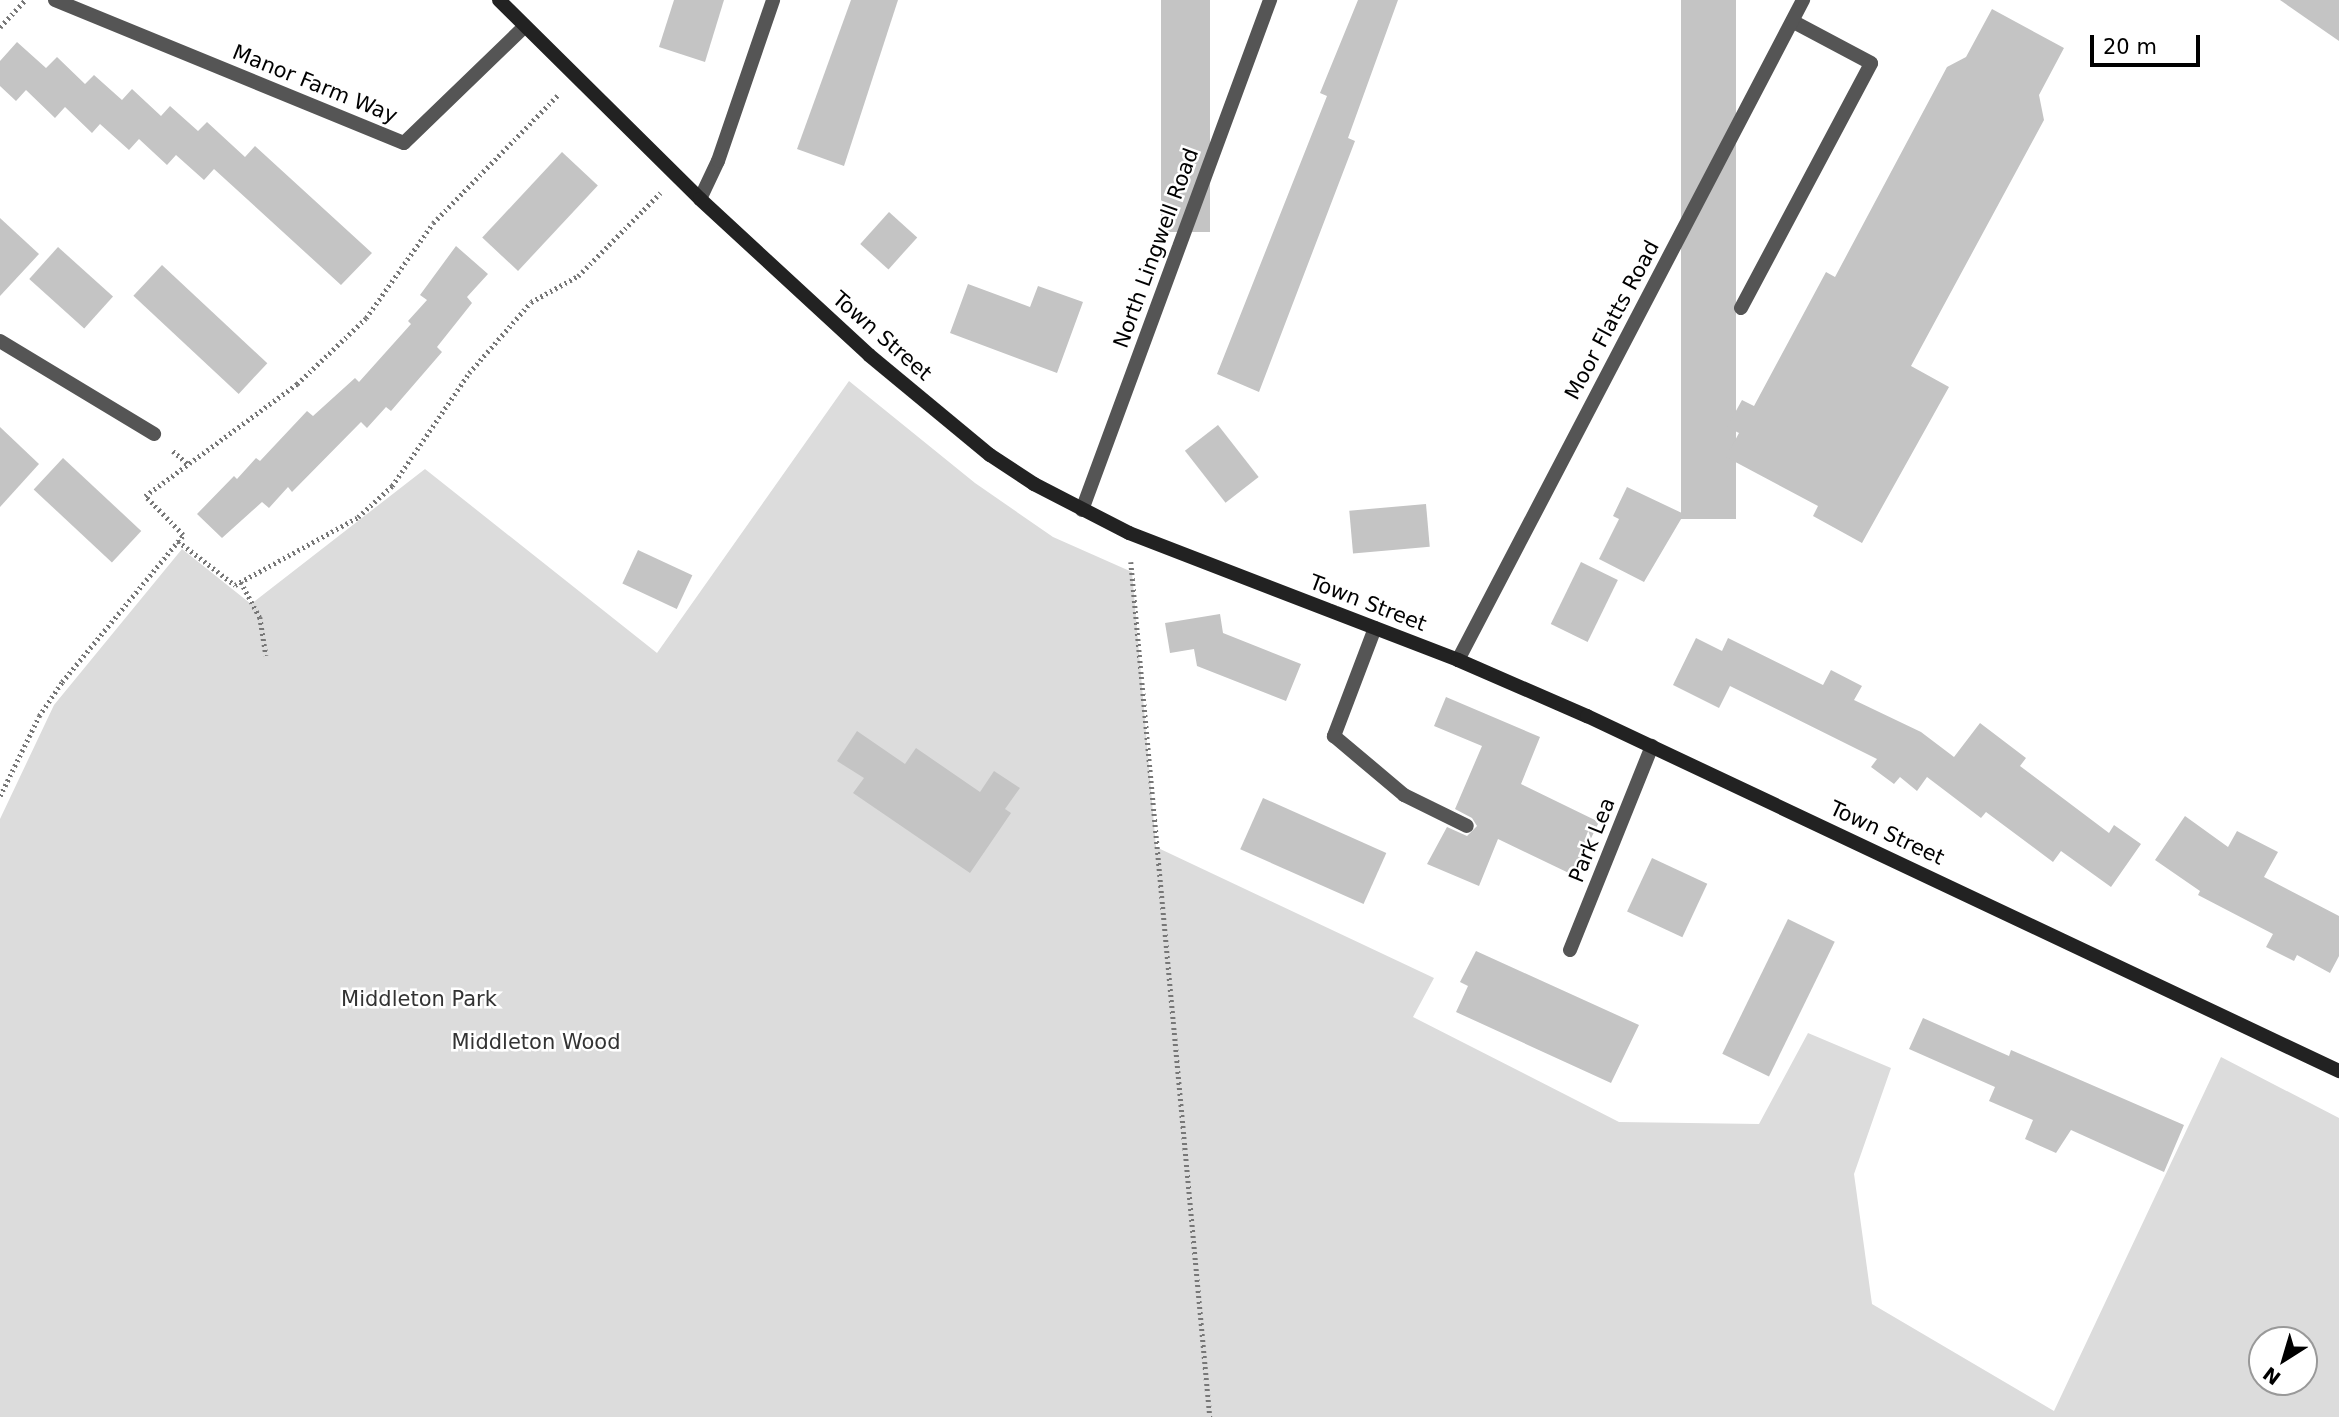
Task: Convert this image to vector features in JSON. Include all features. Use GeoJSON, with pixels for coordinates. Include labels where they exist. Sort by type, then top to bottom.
{"type":"FeatureCollection","features":[{"type":"Feature","properties":{"kind":"street","name":"Manor Farm Way"},"geometry":{"type":"LineString","coordinates":[[55,0],[404,143],[525,26]]}},
{"type":"Feature","properties":{"kind":"street","name":"Town Street"},"geometry":{"type":"LineString","coordinates":[[499,0],[574,78],[677,177],[869,355],[990,455],[1082,510],[1129,533],[1458,660],[1652,746],[2339,1071]]}},
{"type":"Feature","properties":{"kind":"street"},"geometry":{"type":"LineString","coordinates":[[700,199],[718,161],[773,0]]}},
{"type":"Feature","properties":{"kind":"street","name":"North Lingwell Road"},"geometry":{"type":"LineString","coordinates":[[1082,510],[1270,0]]}},
{"type":"Feature","properties":{"kind":"street","name":"Moor Flatts Road"},"geometry":{"type":"LineString","coordinates":[[1458,660],[1804,0]]}},
{"type":"Feature","properties":{"kind":"street"},"geometry":{"type":"LineString","coordinates":[[1741,308],[1871,63],[1792,21]]}},
{"type":"Feature","properties":{"kind":"street"},"geometry":{"type":"LineString","coordinates":[[0,341],[154,434]]}},
{"type":"Feature","properties":{"kind":"street"},"geometry":{"type":"LineString","coordinates":[[1375,628],[1334,736],[1404,795],[1467,826]]}},
{"type":"Feature","properties":{"kind":"street","name":"Park Lea"},"geometry":{"type":"LineString","coordinates":[[1570,950],[1652,746]]}},
{"type":"Feature","properties":{"kind":"path"},"geometry":{"type":"LineString","coordinates":[[0,27],[25,0]]}},
{"type":"Feature","properties":{"kind":"path"},"geometry":{"type":"LineString","coordinates":[[0,796],[39,716],[62,682],[183,535],[145,496],[297,384],[366,318],[433,223],[574,78]]}},
{"type":"Feature","properties":{"kind":"path"},"geometry":{"type":"LineString","coordinates":[[178,541],[235,585],[358,517],[392,486],[462,383],[531,302],[578,276],[677,177]]}},
{"type":"Feature","properties":{"kind":"path"},"geometry":{"type":"LineString","coordinates":[[1129,533],[1210,1417]]}},
{"type":"Feature","properties":{"kind":"path"},"geometry":{"type":"LineString","coordinates":[[241,582],[260,617],[266,656]]}},
{"type":"Feature","properties":{"kind":"green space","name":"Middleton Wood"},"geometry":{"type":"Polygon","coordinates":[[[849,381],[975,483],[1053,537],[1132,572],[1156,847],[1434,978],[1413,1017],[1619,1122],[1759,1124],[1808,1033],[1891,1068],[1854,1174],[1872,1304],[2054,1411],[2221,1057],[2339,1118],[2339,1417],[0,1417],[0,819],[54,705],[182,549],[251,604],[425,469],[657,653],[849,381]]]}},
{"type":"Feature","properties":{"kind":"building"},"geometry":{"type":"Polygon","coordinates":[[[674,0],[724,0],[705,62],[659,47],[674,0]]]}},
{"type":"Feature","properties":{"kind":"building"},"geometry":{"type":"Polygon","coordinates":[[[851,0],[898,0],[844,166],[797,149],[851,0]]]}},
{"type":"Feature","properties":{"kind":"building"},"geometry":{"type":"Polygon","coordinates":[[[1161,0],[1210,0],[1210,232],[1161,232],[1161,0]]]}},
{"type":"Feature","properties":{"kind":"building"},"geometry":{"type":"Polygon","coordinates":[[[1358,0],[1398,0],[1348,138],[1355,141],[1259,392],[1217,374],[1327,96],[1320,93],[1358,0]]]}},
{"type":"Feature","properties":{"kind":"building"},"geometry":{"type":"Polygon","coordinates":[[[1681,0],[1736,0],[1736,519],[1681,519],[1681,0]]]}},
{"type":"Feature","properties":{"kind":"building"},"geometry":{"type":"Polygon","coordinates":[[[2280,0],[2339,0],[2339,41],[2280,0]]]}},
{"type":"Feature","properties":{"kind":"building"},"geometry":{"type":"Polygon","coordinates":[[[1992,9],[2064,48],[2039,95],[2044,120],[1911,366],[1949,387],[1862,543],[1813,516],[1818,506],[1726,457],[1739,433],[1727,427],[1742,400],[1754,406],[1826,272],[1835,277],[1947,67],[1966,57],[1992,9]]]}},
{"type":"Feature","properties":{"kind":"building"},"geometry":{"type":"Polygon","coordinates":[[[17,42],[46,68],[57,57],[85,84],[94,75],[122,100],[132,89],[161,116],[170,106],[198,131],[207,122],[245,157],[255,146],[372,253],[341,285],[214,169],[204,180],[176,155],[167,165],[139,139],[129,150],[100,124],[92,133],[65,107],[55,118],[26,90],[16,101],[0,86],[0,61],[17,42]]]}},
{"type":"Feature","properties":{"kind":"building"},"geometry":{"type":"Polygon","coordinates":[[[562,152],[598,185],[518,271],[482,238],[562,152]]]}},
{"type":"Feature","properties":{"kind":"building"},"geometry":{"type":"Polygon","coordinates":[[[889,212],[917,237],[888,269],[860,244],[889,212]]]}},
{"type":"Feature","properties":{"kind":"building"},"geometry":{"type":"Polygon","coordinates":[[[0,218],[39,254],[0,296],[0,218]]]}},
{"type":"Feature","properties":{"kind":"building"},"geometry":{"type":"Polygon","coordinates":[[[456,246],[488,274],[467,297],[472,303],[437,347],[442,352],[391,411],[386,407],[367,428],[361,422],[292,492],[288,487],[269,508],[262,502],[222,538],[197,514],[234,476],[237,479],[256,458],[260,461],[307,411],[313,416],[355,378],[359,382],[411,324],[408,321],[427,300],[420,295],[456,246]]]}},
{"type":"Feature","properties":{"kind":"building"},"geometry":{"type":"Polygon","coordinates":[[[58,247],[113,297],[84,328],[29,279],[58,247]]]}},
{"type":"Feature","properties":{"kind":"building"},"geometry":{"type":"Polygon","coordinates":[[[162,265],[267,363],[239,394],[133,296],[162,265]]]}},
{"type":"Feature","properties":{"kind":"building"},"geometry":{"type":"Polygon","coordinates":[[[968,284],[1030,307],[1038,286],[1083,302],[1057,373],[950,333],[968,284]]]}},
{"type":"Feature","properties":{"kind":"building"},"geometry":{"type":"Polygon","coordinates":[[[1218,425],[1259,477],[1226,503],[1185,451],[1218,425]]]}},
{"type":"Feature","properties":{"kind":"building"},"geometry":{"type":"Polygon","coordinates":[[[0,427],[39,464],[0,507],[0,427]]]}},
{"type":"Feature","properties":{"kind":"building"},"geometry":{"type":"Polygon","coordinates":[[[63,458],[141,531],[112,562],[34,489],[63,458]]]}},
{"type":"Feature","properties":{"kind":"building"},"geometry":{"type":"Polygon","coordinates":[[[1627,487],[1684,514],[1644,582],[1599,559],[1619,519],[1613,516],[1627,487]]]}},
{"type":"Feature","properties":{"kind":"building"},"geometry":{"type":"Polygon","coordinates":[[[1426,504],[1430,547],[1353,554],[1349,511],[1426,504]]]}},
{"type":"Feature","properties":{"kind":"building"},"geometry":{"type":"Polygon","coordinates":[[[638,550],[692,575],[677,609],[622,584],[638,550]]]}},
{"type":"Feature","properties":{"kind":"building"},"geometry":{"type":"Polygon","coordinates":[[[1581,562],[1618,580],[1588,642],[1551,624],[1581,562]]]}},
{"type":"Feature","properties":{"kind":"building"},"geometry":{"type":"Polygon","coordinates":[[[1220,614],[1223,633],[1301,664],[1286,701],[1197,666],[1194,649],[1170,653],[1165,623],[1220,614]]]}},
{"type":"Feature","properties":{"kind":"building"},"geometry":{"type":"Polygon","coordinates":[[[1696,638],[1722,651],[1728,638],[1823,685],[1831,670],[1862,686],[1854,700],[1921,732],[1954,757],[1980,723],[2026,758],[2020,766],[2109,833],[2114,825],[2141,844],[2111,887],[2061,851],[2053,862],[1986,812],[1981,818],[1927,777],[1917,791],[1900,777],[1894,784],[1871,767],[1877,759],[1730,686],[1719,708],[1673,685],[1696,638]]]}},
{"type":"Feature","properties":{"kind":"building"},"geometry":{"type":"Polygon","coordinates":[[[1446,697],[1540,737],[1521,784],[1599,822],[1573,875],[1498,839],[1479,886],[1427,864],[1447,827],[1467,836],[1477,826],[1472,818],[1455,809],[1482,746],[1434,726],[1446,697]]]}},
{"type":"Feature","properties":{"kind":"building"},"geometry":{"type":"Polygon","coordinates":[[[857,731],[905,764],[916,748],[980,792],[994,771],[1020,788],[1005,809],[1011,813],[970,873],[853,793],[864,778],[837,761],[857,731]]]}},
{"type":"Feature","properties":{"kind":"building"},"geometry":{"type":"Polygon","coordinates":[[[1263,798],[1386,853],[1364,904],[1240,849],[1263,798]]]}},
{"type":"Feature","properties":{"kind":"building"},"geometry":{"type":"Polygon","coordinates":[[[2185,816],[2228,847],[2237,831],[2278,852],[2264,877],[2339,916],[2339,956],[2330,973],[2297,955],[2294,961],[2266,947],[2273,934],[2198,895],[2200,891],[2155,860],[2185,816]]]}},
{"type":"Feature","properties":{"kind":"building"},"geometry":{"type":"Polygon","coordinates":[[[1652,858],[1707,884],[1682,937],[1627,911],[1652,858]]]}},
{"type":"Feature","properties":{"kind":"building"},"geometry":{"type":"Polygon","coordinates":[[[1788,919],[1835,942],[1769,1077],[1722,1054],[1788,919]]]}},
{"type":"Feature","properties":{"kind":"building"},"geometry":{"type":"Polygon","coordinates":[[[1476,951],[1639,1025],[1611,1083],[1456,1012],[1468,986],[1460,982],[1476,951]]]}},
{"type":"Feature","properties":{"kind":"building"},"geometry":{"type":"Polygon","coordinates":[[[1923,1018],[2009,1056],[2011,1050],[2184,1125],[2164,1172],[2071,1130],[2056,1153],[2025,1139],[2033,1120],[1989,1101],[1995,1087],[1909,1049],[1923,1018]]]}},
{"type":"Feature","properties":{"kind":"park label","name":"Middleton Park"},"geometry":{"type":"Point","coordinates":[419,999]}}]}
